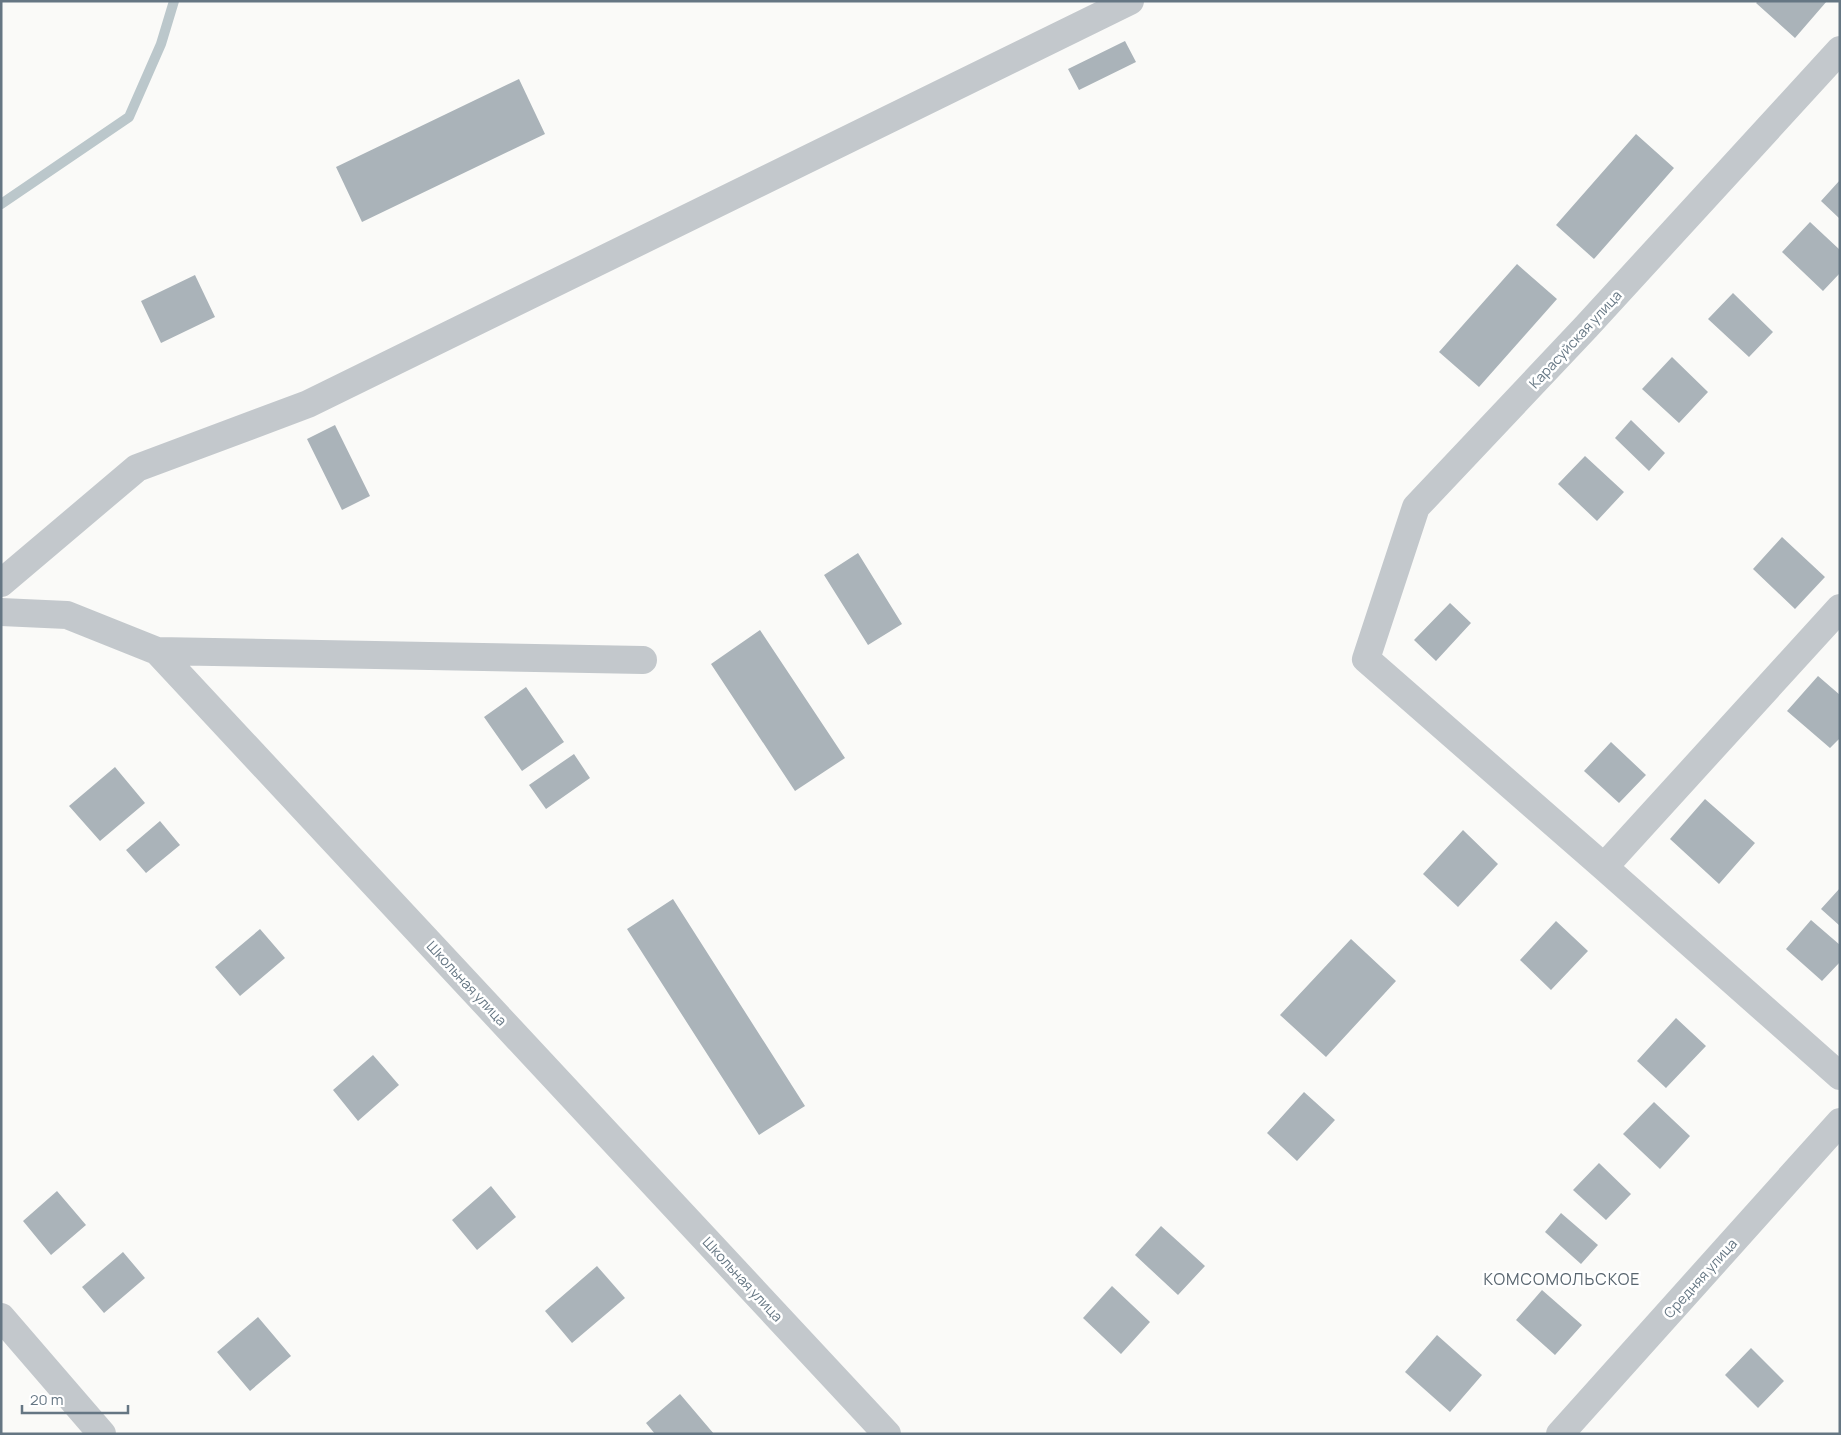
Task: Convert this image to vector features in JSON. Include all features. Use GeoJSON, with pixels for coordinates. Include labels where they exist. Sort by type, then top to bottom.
{"type":"FeatureCollection","features":[{"type":"Feature","properties":{"kind":"street"},"geometry":{"type":"LineString","coordinates":[[1,583],[137,468],[308,404],[1130,1]]}},
{"type":"Feature","properties":{"kind":"street","name":"Карасуйская улица"},"geometry":{"type":"LineString","coordinates":[[1604,867],[1366,659],[1416,507],[1586,327],[1840,50]]}},
{"type":"Feature","properties":{"kind":"street"},"geometry":{"type":"LineString","coordinates":[[1840,608],[1604,867],[1840,1076]]}},
{"type":"Feature","properties":{"kind":"street","name":"Школьная улица"},"geometry":{"type":"LineString","coordinates":[[1,612],[67,615],[157,651],[887,1434]]}},
{"type":"Feature","properties":{"kind":"street"},"geometry":{"type":"LineString","coordinates":[[157,651],[643,660]]}},
{"type":"Feature","properties":{"kind":"street","name":"Средняя улица"},"geometry":{"type":"LineString","coordinates":[[1560,1434],[1840,1122]]}},
{"type":"Feature","properties":{"kind":"street"},"geometry":{"type":"LineString","coordinates":[[1,1317],[102,1434]]}},
{"type":"Feature","properties":{"kind":"building"},"geometry":{"type":"Polygon","coordinates":[[[1758,1],[1827,1],[1795,38],[1756,3],[1758,1]]]}},
{"type":"Feature","properties":{"kind":"building"},"geometry":{"type":"Polygon","coordinates":[[[1125,41],[1136,62],[1079,90],[1068,69],[1125,41]]]}},
{"type":"Feature","properties":{"kind":"building"},"geometry":{"type":"Polygon","coordinates":[[[519,79],[545,134],[362,222],[336,167],[519,79]]]}},
{"type":"Feature","properties":{"kind":"building"},"geometry":{"type":"Polygon","coordinates":[[[1636,134],[1674,168],[1594,259],[1556,225],[1636,134]]]}},
{"type":"Feature","properties":{"kind":"building"},"geometry":{"type":"Polygon","coordinates":[[[1840,180],[1840,219],[1821,201],[1840,180]]]}},
{"type":"Feature","properties":{"kind":"building"},"geometry":{"type":"Polygon","coordinates":[[[1810,222],[1840,250],[1840,273],[1823,291],[1782,252],[1810,222]]]}},
{"type":"Feature","properties":{"kind":"building"},"geometry":{"type":"Polygon","coordinates":[[[1517,264],[1557,299],[1479,387],[1439,352],[1517,264]]]}},
{"type":"Feature","properties":{"kind":"building"},"geometry":{"type":"Polygon","coordinates":[[[195,275],[215,317],[161,343],[141,301],[195,275]]]}},
{"type":"Feature","properties":{"kind":"building"},"geometry":{"type":"Polygon","coordinates":[[[1733,293],[1773,332],[1749,357],[1708,319],[1733,293]]]}},
{"type":"Feature","properties":{"kind":"building"},"geometry":{"type":"Polygon","coordinates":[[[1672,357],[1708,392],[1679,423],[1642,389],[1672,357]]]}},
{"type":"Feature","properties":{"kind":"building"},"geometry":{"type":"Polygon","coordinates":[[[1631,420],[1665,453],[1649,471],[1615,438],[1631,420]]]}},
{"type":"Feature","properties":{"kind":"building"},"geometry":{"type":"Polygon","coordinates":[[[335,425],[370,496],[342,510],[307,439],[335,425]]]}},
{"type":"Feature","properties":{"kind":"building"},"geometry":{"type":"Polygon","coordinates":[[[1585,456],[1624,492],[1597,521],[1558,484],[1585,456]]]}},
{"type":"Feature","properties":{"kind":"building"},"geometry":{"type":"Polygon","coordinates":[[[1782,537],[1825,577],[1795,609],[1753,569],[1782,537]]]}},
{"type":"Feature","properties":{"kind":"building"},"geometry":{"type":"Polygon","coordinates":[[[858,553],[902,624],[868,645],[824,575],[858,553]]]}},
{"type":"Feature","properties":{"kind":"building"},"geometry":{"type":"Polygon","coordinates":[[[1450,603],[1471,623],[1436,661],[1414,640],[1450,603]]]}},
{"type":"Feature","properties":{"kind":"building"},"geometry":{"type":"Polygon","coordinates":[[[760,630],[845,758],[795,791],[711,664],[760,630]]]}},
{"type":"Feature","properties":{"kind":"building"},"geometry":{"type":"Polygon","coordinates":[[[1818,676],[1840,695],[1840,738],[1830,748],[1787,711],[1818,676]]]}},
{"type":"Feature","properties":{"kind":"building"},"geometry":{"type":"Polygon","coordinates":[[[526,687],[564,742],[522,771],[484,717],[526,687]]]}},
{"type":"Feature","properties":{"kind":"building"},"geometry":{"type":"Polygon","coordinates":[[[1611,742],[1646,775],[1619,803],[1584,771],[1611,742]]]}},
{"type":"Feature","properties":{"kind":"building"},"geometry":{"type":"Polygon","coordinates":[[[574,754],[590,778],[546,809],[529,785],[574,754]]]}},
{"type":"Feature","properties":{"kind":"building"},"geometry":{"type":"Polygon","coordinates":[[[115,767],[145,803],[100,841],[69,806],[115,767]]]}},
{"type":"Feature","properties":{"kind":"building"},"geometry":{"type":"Polygon","coordinates":[[[1705,799],[1755,843],[1719,884],[1670,839],[1705,799]]]}},
{"type":"Feature","properties":{"kind":"building"},"geometry":{"type":"Polygon","coordinates":[[[160,821],[180,845],[146,873],[126,850],[160,821]]]}},
{"type":"Feature","properties":{"kind":"building"},"geometry":{"type":"Polygon","coordinates":[[[1463,830],[1498,864],[1458,907],[1423,874],[1463,830]]]}},
{"type":"Feature","properties":{"kind":"building"},"geometry":{"type":"Polygon","coordinates":[[[1840,888],[1840,926],[1821,909],[1840,888]]]}},
{"type":"Feature","properties":{"kind":"building"},"geometry":{"type":"Polygon","coordinates":[[[673,899],[805,1106],[759,1135],[627,929],[673,899]]]}},
{"type":"Feature","properties":{"kind":"building"},"geometry":{"type":"Polygon","coordinates":[[[1811,920],[1840,945],[1840,962],[1822,981],[1786,949],[1811,920]]]}},
{"type":"Feature","properties":{"kind":"building"},"geometry":{"type":"Polygon","coordinates":[[[1556,921],[1588,951],[1551,990],[1520,960],[1556,921]]]}},
{"type":"Feature","properties":{"kind":"building"},"geometry":{"type":"Polygon","coordinates":[[[260,929],[285,958],[240,996],[215,967],[260,929]]]}},
{"type":"Feature","properties":{"kind":"building"},"geometry":{"type":"Polygon","coordinates":[[[1351,939],[1396,981],[1326,1057],[1280,1015],[1351,939]]]}},
{"type":"Feature","properties":{"kind":"building"},"geometry":{"type":"Polygon","coordinates":[[[1676,1018],[1706,1046],[1666,1088],[1637,1061],[1676,1018]]]}},
{"type":"Feature","properties":{"kind":"building"},"geometry":{"type":"Polygon","coordinates":[[[373,1055],[399,1085],[358,1121],[333,1090],[373,1055]]]}},
{"type":"Feature","properties":{"kind":"building"},"geometry":{"type":"Polygon","coordinates":[[[1304,1092],[1335,1120],[1297,1161],[1267,1133],[1304,1092]]]}},
{"type":"Feature","properties":{"kind":"building"},"geometry":{"type":"Polygon","coordinates":[[[1654,1102],[1690,1136],[1660,1169],[1623,1134],[1654,1102]]]}},
{"type":"Feature","properties":{"kind":"building"},"geometry":{"type":"Polygon","coordinates":[[[1599,1163],[1631,1194],[1606,1220],[1573,1190],[1599,1163]]]}},
{"type":"Feature","properties":{"kind":"building"},"geometry":{"type":"Polygon","coordinates":[[[491,1186],[516,1217],[477,1250],[452,1220],[491,1186]]]}},
{"type":"Feature","properties":{"kind":"building"},"geometry":{"type":"Polygon","coordinates":[[[57,1191],[86,1225],[51,1255],[23,1221],[57,1191]]]}},
{"type":"Feature","properties":{"kind":"building"},"geometry":{"type":"Polygon","coordinates":[[[1561,1213],[1598,1245],[1581,1264],[1545,1232],[1561,1213]]]}},
{"type":"Feature","properties":{"kind":"building"},"geometry":{"type":"Polygon","coordinates":[[[1161,1226],[1205,1266],[1178,1295],[1135,1255],[1161,1226]]]}},
{"type":"Feature","properties":{"kind":"building"},"geometry":{"type":"Polygon","coordinates":[[[123,1252],[145,1278],[104,1313],[82,1287],[123,1252]]]}},
{"type":"Feature","properties":{"kind":"building"},"geometry":{"type":"Polygon","coordinates":[[[597,1266],[625,1298],[572,1343],[545,1311],[597,1266]]]}},
{"type":"Feature","properties":{"kind":"building"},"geometry":{"type":"Polygon","coordinates":[[[1112,1286],[1150,1322],[1121,1354],[1083,1318],[1112,1286]]]}},
{"type":"Feature","properties":{"kind":"building"},"geometry":{"type":"Polygon","coordinates":[[[1542,1290],[1582,1325],[1555,1355],[1516,1320],[1542,1290]]]}},
{"type":"Feature","properties":{"kind":"building"},"geometry":{"type":"Polygon","coordinates":[[[258,1317],[291,1356],[250,1391],[217,1352],[258,1317]]]}},
{"type":"Feature","properties":{"kind":"building"},"geometry":{"type":"Polygon","coordinates":[[[1437,1335],[1482,1375],[1450,1412],[1405,1372],[1437,1335]]]}},
{"type":"Feature","properties":{"kind":"building"},"geometry":{"type":"Polygon","coordinates":[[[1751,1348],[1784,1381],[1758,1408],[1725,1375],[1751,1348]]]}},
{"type":"Feature","properties":{"kind":"building"},"geometry":{"type":"Polygon","coordinates":[[[680,1394],[714,1434],[655,1434],[646,1423],[680,1394]]]}},
{"type":"Feature","properties":{"kind":"waterway"},"geometry":{"type":"LineString","coordinates":[[1,204],[129,117],[161,44],[174,1]]}},
{"type":"Feature","properties":{"kind":"district","name":"КОМСОМОЛЬСКОЕ"},"geometry":{"type":"Point","coordinates":[1562,1279]}}]}
